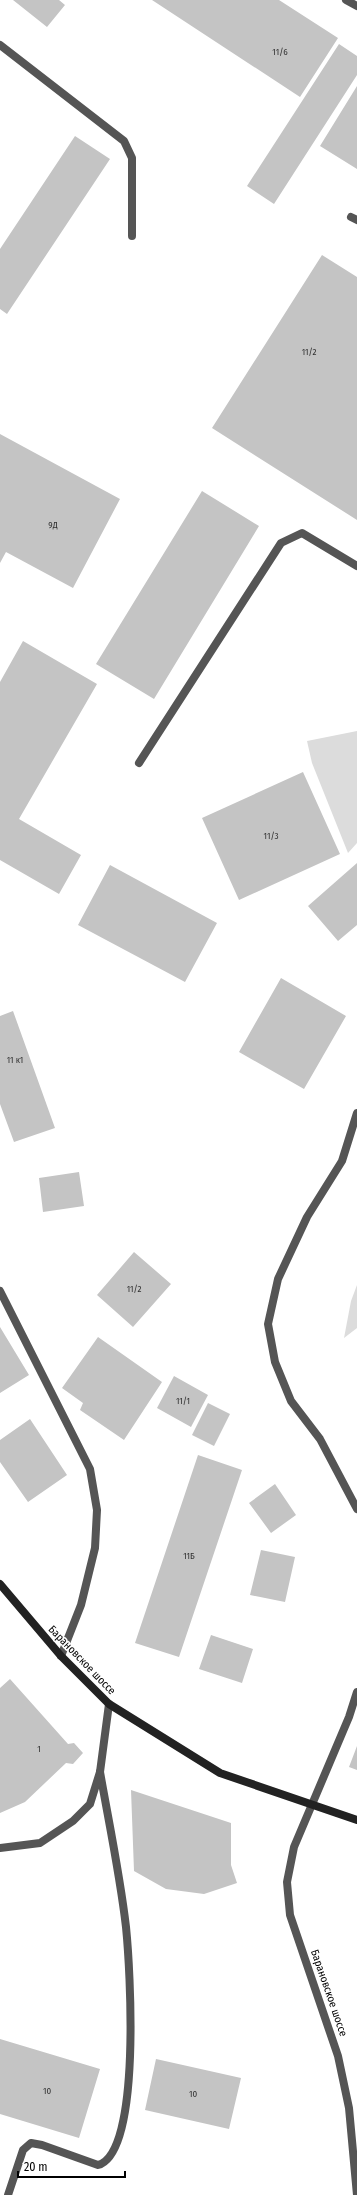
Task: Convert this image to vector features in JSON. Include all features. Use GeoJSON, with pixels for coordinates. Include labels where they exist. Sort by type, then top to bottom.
{"type":"FeatureCollection","features":[{"type":"Feature","properties":{"kind":"main road","name":"Барановское шоссе"},"geometry":{"type":"LineString","coordinates":[[0,1584],[61,1656],[109,1704],[220,1773],[357,1820]]}},
{"type":"Feature","properties":{"kind":"street"},"geometry":{"type":"LineString","coordinates":[[346,0],[357,6]]}},
{"type":"Feature","properties":{"kind":"street"},"geometry":{"type":"LineString","coordinates":[[0,45],[124,141],[132,158],[132,236]]}},
{"type":"Feature","properties":{"kind":"street"},"geometry":{"type":"LineString","coordinates":[[139,763],[281,543],[302,533],[357,566]]}},
{"type":"Feature","properties":{"kind":"street"},"geometry":{"type":"LineString","coordinates":[[357,1113],[342,1161],[307,1217],[278,1279],[268,1324],[275,1362],[291,1401],[320,1439],[357,1509]]}},
{"type":"Feature","properties":{"kind":"street"},"geometry":{"type":"LineString","coordinates":[[0,1291],[90,1469],[97,1510],[95,1548],[81,1605],[61,1656]]}},
{"type":"Feature","properties":{"kind":"street","name":"Барановское шоссе"},"geometry":{"type":"LineString","coordinates":[[357,1692],[313,1804],[294,1847],[287,1882],[290,1915],[338,2056],[349,2108],[357,2195]]}},
{"type":"Feature","properties":{"kind":"street"},"geometry":{"type":"LineString","coordinates":[[0,1848],[40,1843],[74,1821],[90,1804],[100,1772],[109,1704]]}},
{"type":"Feature","properties":{"kind":"street"},"geometry":{"type":"LineString","coordinates":[[8,2195],[23,2150],[30,2143],[42,2145],[98,2165],[105,2163],[111,2157],[120,2133],[129,2086],[131,2052],[126,1928],[100,1772]]}},
{"type":"Feature","properties":{"kind":"shaded area"},"geometry":{"type":"Polygon","coordinates":[[[357,731],[357,843],[348,853],[312,763],[307,741],[357,731]]]}},
{"type":"Feature","properties":{"kind":"shaded area"},"geometry":{"type":"Polygon","coordinates":[[[357,1285],[357,1328],[344,1338],[351,1301],[357,1285]]]}},
{"type":"Feature","properties":{"kind":"building"},"geometry":{"type":"Polygon","coordinates":[[[13,0],[59,0],[65,5],[47,27],[13,0]]]}},
{"type":"Feature","properties":{"kind":"building"},"geometry":{"type":"Polygon","coordinates":[[[152,0],[279,0],[338,38],[300,97],[152,0]]]}},
{"type":"Feature","properties":{"kind":"building"},"geometry":{"type":"Polygon","coordinates":[[[339,44],[357,56],[357,75],[274,204],[247,186],[339,44]]]}},
{"type":"Feature","properties":{"kind":"building"},"geometry":{"type":"Polygon","coordinates":[[[357,86],[357,169],[320,146],[357,86]]]}},
{"type":"Feature","properties":{"kind":"building"},"geometry":{"type":"Polygon","coordinates":[[[75,136],[110,159],[7,314],[0,309],[0,249],[75,136]]]}},
{"type":"Feature","properties":{"kind":"building"},"geometry":{"type":"Polygon","coordinates":[[[322,255],[357,277],[357,520],[212,428],[322,255]]]}},
{"type":"Feature","properties":{"kind":"building"},"geometry":{"type":"Polygon","coordinates":[[[0,434],[120,499],[73,588],[6,552],[0,563],[0,434]]]}},
{"type":"Feature","properties":{"kind":"building"},"geometry":{"type":"Polygon","coordinates":[[[202,491],[259,526],[154,699],[96,664],[202,491]]]}},
{"type":"Feature","properties":{"kind":"building"},"geometry":{"type":"Polygon","coordinates":[[[23,641],[97,684],[19,819],[81,855],[59,894],[0,860],[0,682],[23,641]]]}},
{"type":"Feature","properties":{"kind":"building"},"geometry":{"type":"Polygon","coordinates":[[[303,772],[340,854],[239,900],[202,818],[303,772]]]}},
{"type":"Feature","properties":{"kind":"building"},"geometry":{"type":"Polygon","coordinates":[[[357,863],[357,925],[338,941],[308,906],[357,863]]]}},
{"type":"Feature","properties":{"kind":"building"},"geometry":{"type":"Polygon","coordinates":[[[110,865],[217,923],[185,982],[78,925],[110,865]]]}},
{"type":"Feature","properties":{"kind":"building"},"geometry":{"type":"Polygon","coordinates":[[[281,978],[346,1016],[304,1089],[239,1052],[281,978]]]}},
{"type":"Feature","properties":{"kind":"building"},"geometry":{"type":"Polygon","coordinates":[[[13,1011],[55,1128],[14,1142],[0,1104],[0,1016],[13,1011]]]}},
{"type":"Feature","properties":{"kind":"building"},"geometry":{"type":"Polygon","coordinates":[[[79,1172],[84,1206],[43,1212],[39,1178],[79,1172]]]}},
{"type":"Feature","properties":{"kind":"building"},"geometry":{"type":"Polygon","coordinates":[[[134,1252],[171,1284],[133,1327],[97,1295],[134,1252]]]}},
{"type":"Feature","properties":{"kind":"building"},"geometry":{"type":"Polygon","coordinates":[[[0,1327],[29,1375],[0,1393],[0,1327]]]}},
{"type":"Feature","properties":{"kind":"building"},"geometry":{"type":"Polygon","coordinates":[[[98,1337],[162,1382],[124,1440],[80,1410],[83,1403],[62,1388],[98,1337]]]}},
{"type":"Feature","properties":{"kind":"building"},"geometry":{"type":"Polygon","coordinates":[[[174,1376],[208,1395],[191,1427],[157,1408],[174,1376]]]}},
{"type":"Feature","properties":{"kind":"building"},"geometry":{"type":"Polygon","coordinates":[[[208,1403],[230,1414],[214,1446],[192,1435],[208,1403]]]}},
{"type":"Feature","properties":{"kind":"building"},"geometry":{"type":"Polygon","coordinates":[[[30,1419],[67,1475],[28,1502],[0,1462],[0,1440],[30,1419]]]}},
{"type":"Feature","properties":{"kind":"building"},"geometry":{"type":"Polygon","coordinates":[[[198,1455],[242,1470],[179,1657],[135,1643],[198,1455]]]}},
{"type":"Feature","properties":{"kind":"building"},"geometry":{"type":"Polygon","coordinates":[[[275,1484],[296,1515],[271,1533],[249,1503],[275,1484]]]}},
{"type":"Feature","properties":{"kind":"building"},"geometry":{"type":"Polygon","coordinates":[[[261,1550],[295,1557],[285,1602],[250,1595],[261,1550]]]}},
{"type":"Feature","properties":{"kind":"building"},"geometry":{"type":"Polygon","coordinates":[[[211,1635],[253,1649],[242,1683],[199,1669],[211,1635]]]}},
{"type":"Feature","properties":{"kind":"building"},"geometry":{"type":"Polygon","coordinates":[[[10,1679],[68,1744],[74,1743],[83,1753],[73,1764],[66,1763],[25,1802],[0,1813],[0,1688],[10,1679]]]}},
{"type":"Feature","properties":{"kind":"building"},"geometry":{"type":"Polygon","coordinates":[[[357,1746],[357,1770],[349,1767],[357,1746]]]}},
{"type":"Feature","properties":{"kind":"building"},"geometry":{"type":"Polygon","coordinates":[[[131,1790],[231,1823],[231,1865],[237,1883],[204,1894],[166,1889],[134,1871],[131,1790]]]}},
{"type":"Feature","properties":{"kind":"building"},"geometry":{"type":"Polygon","coordinates":[[[0,2039],[100,2069],[79,2138],[0,2114],[0,2039]]]}},
{"type":"Feature","properties":{"kind":"building"},"geometry":{"type":"Polygon","coordinates":[[[156,2059],[241,2078],[229,2129],[145,2110],[156,2059]]]}}]}
